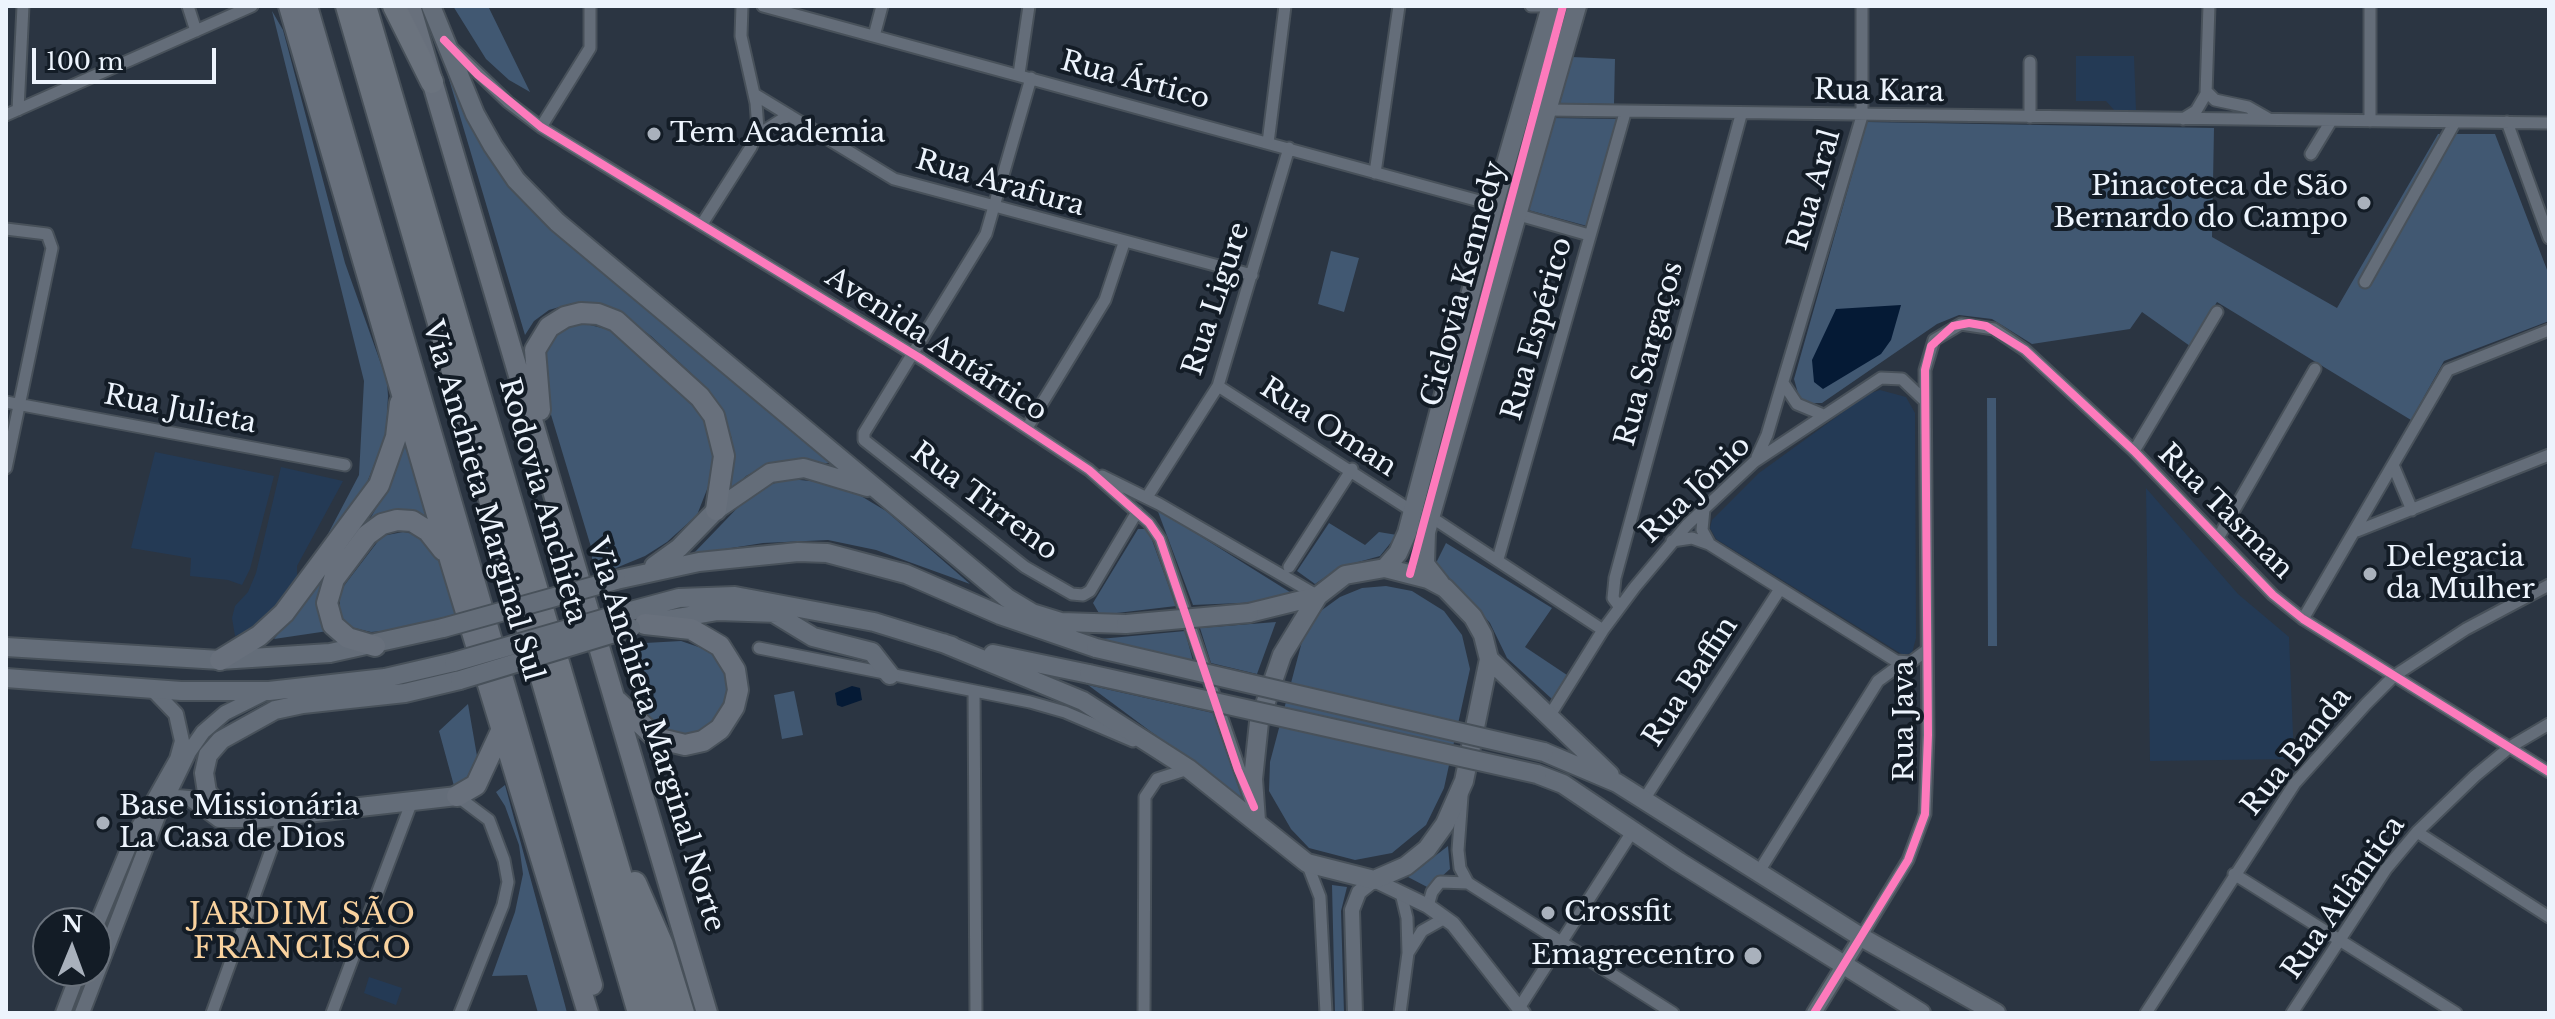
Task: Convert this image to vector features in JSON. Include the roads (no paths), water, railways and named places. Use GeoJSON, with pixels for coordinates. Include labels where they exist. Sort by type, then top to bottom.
{"type":"FeatureCollection","features":[{"type":"Feature","properties":{"kind":"highway","name":"Rodovia Anchieta"},"geometry":{"type":"LineString","coordinates":[[347,6],[639,1013]]}},
{"type":"Feature","properties":{"kind":"highway","name":"Rodovia Anchieta"},"geometry":{"type":"LineString","coordinates":[[365,6],[661,1013]]}},
{"type":"Feature","properties":{"kind":"highway"},"geometry":{"type":"LineString","coordinates":[[394,6],[432,82]]}},
{"type":"Feature","properties":{"kind":"highway"},"geometry":{"type":"LineString","coordinates":[[410,6],[549,473]]}},
{"type":"Feature","properties":{"kind":"highway"},"geometry":{"type":"LineString","coordinates":[[292,9],[451,563],[588,1013]]}},
{"type":"Feature","properties":{"kind":"highway","name":"Via Anchieta Marginal Sul"},"geometry":{"type":"LineString","coordinates":[[292,9],[600,1013]]}},
{"type":"Feature","properties":{"kind":"highway"},"geometry":{"type":"LineString","coordinates":[[549,473],[535,350],[541,336],[558,320],[573,314],[598,314],[624,327],[708,406],[718,426],[724,456],[716,510]]}},
{"type":"Feature","properties":{"kind":"highway"},"geometry":{"type":"LineString","coordinates":[[220,660],[259,636],[284,613],[379,485],[396,437],[401,391]]}},
{"type":"Feature","properties":{"kind":"highway","name":"Via Anchieta Marginal Norte"},"geometry":{"type":"LineString","coordinates":[[549,473],[611,695],[707,1013]]}},
{"type":"Feature","properties":{"kind":"highway"},"geometry":{"type":"LineString","coordinates":[[375,646],[348,638],[337,630],[327,603],[332,581],[367,535],[382,524],[412,521],[428,531],[451,563]]}},
{"type":"Feature","properties":{"kind":"highway"},"geometry":{"type":"LineString","coordinates":[[611,695],[640,726],[656,738],[677,745],[703,741],[720,729],[731,715],[738,690],[735,670],[727,654],[691,629],[634,621]]}},
{"type":"Feature","properties":{"kind":"highway"},"geometry":{"type":"LineString","coordinates":[[457,796],[476,785],[502,729]]}},
{"type":"Feature","properties":{"kind":"highway"},"geometry":{"type":"LineString","coordinates":[[588,834],[604,924],[625,1013]]}},
{"type":"Feature","properties":{"kind":"highway"},"geometry":{"type":"LineString","coordinates":[[613,850],[633,881],[662,945],[683,1013]]}},
{"type":"Feature","properties":{"kind":"main road"},"geometry":{"type":"LineString","coordinates":[[431,6],[493,146],[529,194],[643,297],[1024,608],[1061,622],[1126,624],[1249,613],[1318,596]]}},
{"type":"Feature","properties":{"kind":"main road"},"geometry":{"type":"LineString","coordinates":[[1385,568],[1403,544],[1551,6]]}},
{"type":"Feature","properties":{"kind":"main road"},"geometry":{"type":"LineString","coordinates":[[943,643],[1083,701],[1255,814],[1307,863],[1374,880],[1406,866],[1427,849],[1445,824],[1464,781],[1489,659],[1483,635],[1473,617],[1425,564],[1426,532],[1577,6]]}},
{"type":"Feature","properties":{"kind":"main road"},"geometry":{"type":"LineString","coordinates":[[649,570],[679,548],[716,510],[760,477],[787,468],[830,473],[884,495]]}},
{"type":"Feature","properties":{"kind":"main road"},"geometry":{"type":"LineString","coordinates":[[6,647],[220,660],[330,653],[375,646],[649,570],[798,552],[842,555],[906,574],[1013,620],[1096,648],[1544,752],[1617,783]]}},
{"type":"Feature","properties":{"kind":"main road"},"geometry":{"type":"LineString","coordinates":[[1255,814],[1254,750],[1272,677],[1292,635],[1318,596],[1345,575],[1385,568],[1428,579],[1445,588]]}},
{"type":"Feature","properties":{"kind":"main road"},"geometry":{"type":"LineString","coordinates":[[634,621],[679,598],[735,596],[874,622],[943,643],[1537,774],[1563,784],[1632,832],[1921,1013]]}},
{"type":"Feature","properties":{"kind":"main road"},"geometry":{"type":"LineString","coordinates":[[457,796],[254,819],[225,812],[210,797],[204,781],[206,761],[215,745],[264,714],[303,704],[405,693],[457,671],[634,621],[706,612],[772,612],[874,622]]}},
{"type":"Feature","properties":{"kind":"main road"},"geometry":{"type":"LineString","coordinates":[[772,612],[813,637],[872,652],[890,675]]}},
{"type":"Feature","properties":{"kind":"main road"},"geometry":{"type":"LineString","coordinates":[[1489,659],[1617,783],[1861,937],[1996,1013]]}},
{"type":"Feature","properties":{"kind":"main road"},"geometry":{"type":"LineString","coordinates":[[269,691],[457,671]]}},
{"type":"Feature","properties":{"kind":"main road"},"geometry":{"type":"LineString","coordinates":[[6,678],[153,690],[269,691],[352,699]]}},
{"type":"Feature","properties":{"kind":"street"},"geometry":{"type":"LineString","coordinates":[[18,110],[23,6]]}},
{"type":"Feature","properties":{"kind":"street"},"geometry":{"type":"LineString","coordinates":[[188,6],[196,31]]}},
{"type":"Feature","properties":{"kind":"street"},"geometry":{"type":"LineString","coordinates":[[6,115],[252,6]]}},
{"type":"Feature","properties":{"kind":"street"},"geometry":{"type":"LineString","coordinates":[[541,127],[590,48],[590,6]]}},
{"type":"Feature","properties":{"kind":"street"},"geometry":{"type":"LineString","coordinates":[[743,6],[740,32],[754,94],[756,136]]}},
{"type":"Feature","properties":{"kind":"street","name":"Rua Ártico"},"geometry":{"type":"LineString","coordinates":[[763,6],[1494,205]]}},
{"type":"Feature","properties":{"kind":"street"},"geometry":{"type":"LineString","coordinates":[[874,36],[882,6]]}},
{"type":"Feature","properties":{"kind":"street"},"geometry":{"type":"LineString","coordinates":[[913,353],[971,263],[996,209],[1025,76],[1029,6]]}},
{"type":"Feature","properties":{"kind":"street"},"geometry":{"type":"LineString","coordinates":[[1268,143],[1285,6]]}},
{"type":"Feature","properties":{"kind":"street"},"geometry":{"type":"LineString","coordinates":[[1375,173],[1399,6]]}},
{"type":"Feature","properties":{"kind":"street"},"geometry":{"type":"LineString","coordinates":[[1531,6],[1551,6]]}},
{"type":"Feature","properties":{"kind":"street","name":"Rua Aral"},"geometry":{"type":"LineString","coordinates":[[1754,462],[1766,441],[1862,116],[1862,6]]}},
{"type":"Feature","properties":{"kind":"street"},"geometry":{"type":"LineString","coordinates":[[2182,119],[2196,111],[2206,91],[2209,6]]}},
{"type":"Feature","properties":{"kind":"street"},"geometry":{"type":"LineString","coordinates":[[2370,6],[2370,121]]}},
{"type":"Feature","properties":{"kind":"street","name":"Avenida Antártico"},"geometry":{"type":"LineString","coordinates":[[444,40],[488,84],[541,127],[913,353],[1089,470],[1137,512],[1160,539],[1255,814]]}},
{"type":"Feature","properties":{"kind":"street"},"geometry":{"type":"LineString","coordinates":[[2030,62],[2030,117]]}},
{"type":"Feature","properties":{"kind":"street"},"geometry":{"type":"LineString","coordinates":[[2206,91],[2221,103],[2213,109],[2211,119]]}},
{"type":"Feature","properties":{"kind":"street","name":"Rua Arafura"},"geometry":{"type":"LineString","coordinates":[[754,94],[894,179],[996,209],[1252,275]]}},
{"type":"Feature","properties":{"kind":"street","name":"Rua Kara"},"geometry":{"type":"LineString","coordinates":[[2221,103],[2248,107],[2274,120]]}},
{"type":"Feature","properties":{"kind":"street","name":"Rua Kara"},"geometry":{"type":"LineString","coordinates":[[1547,110],[1741,115],[2549,123]]}},
{"type":"Feature","properties":{"kind":"street","name":"Rua Espérico"},"geometry":{"type":"LineString","coordinates":[[1498,559],[1625,113]]}},
{"type":"Feature","properties":{"kind":"street"},"geometry":{"type":"LineString","coordinates":[[702,224],[756,136],[789,115]]}},
{"type":"Feature","properties":{"kind":"street","name":"Rua Sargaços"},"geometry":{"type":"LineString","coordinates":[[1619,606],[1613,598],[1613,589],[1627,529],[1741,115]]}},
{"type":"Feature","properties":{"kind":"street"},"geometry":{"type":"LineString","coordinates":[[2311,154],[2331,121]]}},
{"type":"Feature","properties":{"kind":"street"},"geometry":{"type":"LineString","coordinates":[[2365,282],[2455,122]]}},
{"type":"Feature","properties":{"kind":"street"},"geometry":{"type":"LineString","coordinates":[[2507,122],[2549,238]]}},
{"type":"Feature","properties":{"kind":"street","name":"Rua Ligure"},"geometry":{"type":"LineString","coordinates":[[1147,497],[1218,386],[1289,148]]}},
{"type":"Feature","properties":{"kind":"street"},"geometry":{"type":"LineString","coordinates":[[1519,215],[1589,235]]}},
{"type":"Feature","properties":{"kind":"street"},"geometry":{"type":"LineString","coordinates":[[6,229],[47,234],[52,248],[12,403],[6,468]]}},
{"type":"Feature","properties":{"kind":"street"},"geometry":{"type":"LineString","coordinates":[[1027,428],[1101,307],[1124,243]]}},
{"type":"Feature","properties":{"kind":"street"},"geometry":{"type":"LineString","coordinates":[[2134,451],[2217,312]]}},
{"type":"Feature","properties":{"kind":"street","name":"Rua Tasman"},"geometry":{"type":"LineString","coordinates":[[1924,400],[1926,361],[1934,340],[1961,324],[1986,326],[2025,350],[2134,451],[2273,595],[2303,619],[2549,772]]}},
{"type":"Feature","properties":{"kind":"street"},"geometry":{"type":"LineString","coordinates":[[2303,619],[2448,370],[2549,330]]}},
{"type":"Feature","properties":{"kind":"street","name":"Rua Tirreno"},"geometry":{"type":"LineString","coordinates":[[913,353],[864,433],[866,443],[1025,567],[1072,594],[1087,594],[1137,512]]}},
{"type":"Feature","properties":{"kind":"street"},"geometry":{"type":"LineString","coordinates":[[2218,538],[2315,369]]}},
{"type":"Feature","properties":{"kind":"street","name":"Rua Jônio"},"geometry":{"type":"LineString","coordinates":[[1550,715],[1619,606],[1672,541],[1754,462],[1866,385],[1886,377],[1907,382],[1924,400]]}},
{"type":"Feature","properties":{"kind":"street"},"geometry":{"type":"LineString","coordinates":[[1783,383],[1797,404],[1821,414]]}},
{"type":"Feature","properties":{"kind":"street","name":"Rua Oman"},"geometry":{"type":"LineString","coordinates":[[1218,386],[1352,469],[1412,511]]}},
{"type":"Feature","properties":{"kind":"street","name":"Rua Java"},"geometry":{"type":"LineString","coordinates":[[1814,1013],[1908,860],[1922,825],[1928,787],[1924,400]]}},
{"type":"Feature","properties":{"kind":"street","name":"Rua Julieta"},"geometry":{"type":"LineString","coordinates":[[12,403],[345,465]]}},
{"type":"Feature","properties":{"kind":"street"},"geometry":{"type":"LineString","coordinates":[[2357,531],[2549,455]]}},
{"type":"Feature","properties":{"kind":"street"},"geometry":{"type":"LineString","coordinates":[[2393,465],[2412,510]]}},
{"type":"Feature","properties":{"kind":"street"},"geometry":{"type":"LineString","coordinates":[[1289,567],[1352,469]]}},
{"type":"Feature","properties":{"kind":"street","name":"Avenida Antártico"},"geometry":{"type":"LineString","coordinates":[[1089,470],[1147,497],[1318,596]]}},
{"type":"Feature","properties":{"kind":"street"},"geometry":{"type":"LineString","coordinates":[[1704,509],[1702,530],[1709,544]]}},
{"type":"Feature","properties":{"kind":"street"},"geometry":{"type":"LineString","coordinates":[[1431,517],[1603,630]]}},
{"type":"Feature","properties":{"kind":"street"},"geometry":{"type":"LineString","coordinates":[[1672,541],[1692,538],[1709,544],[1878,651],[1904,662]]}},
{"type":"Feature","properties":{"kind":"street","name":"Rua Banda"},"geometry":{"type":"LineString","coordinates":[[2146,1013],[2298,779],[2394,676],[2466,629],[2549,585]]}},
{"type":"Feature","properties":{"kind":"street","name":"Rua Baffin"},"geometry":{"type":"LineString","coordinates":[[1643,801],[1780,589]]}},
{"type":"Feature","properties":{"kind":"street"},"geometry":{"type":"LineString","coordinates":[[759,648],[1065,712],[1166,753]]}},
{"type":"Feature","properties":{"kind":"street"},"geometry":{"type":"LineString","coordinates":[[1758,873],[1878,681],[1927,650]]}},
{"type":"Feature","properties":{"kind":"street"},"geometry":{"type":"LineString","coordinates":[[1878,651],[1878,681]]}},
{"type":"Feature","properties":{"kind":"street"},"geometry":{"type":"LineString","coordinates":[[82,1013],[158,816],[182,741],[176,714],[153,690]]}},
{"type":"Feature","properties":{"kind":"street"},"geometry":{"type":"LineString","coordinates":[[104,907],[124,857],[183,765],[193,744],[225,713],[269,691]]}},
{"type":"Feature","properties":{"kind":"street"},"geometry":{"type":"LineString","coordinates":[[974,691],[976,1013]]}},
{"type":"Feature","properties":{"kind":"street","name":"Rua Atlântica"},"geometry":{"type":"LineString","coordinates":[[2292,1013],[2386,869],[2417,832],[2451,795],[2510,747],[2549,724]]}},
{"type":"Feature","properties":{"kind":"street"},"geometry":{"type":"LineString","coordinates":[[183,765],[194,801]]}},
{"type":"Feature","properties":{"kind":"street"},"geometry":{"type":"LineString","coordinates":[[1144,1013],[1145,797],[1157,779],[1189,769]]}},
{"type":"Feature","properties":{"kind":"street"},"geometry":{"type":"LineString","coordinates":[[1464,781],[1458,850],[1460,868],[1468,883],[1673,1013]]}},
{"type":"Feature","properties":{"kind":"street"},"geometry":{"type":"LineString","coordinates":[[163,795],[194,801],[219,820],[254,819]]}},
{"type":"Feature","properties":{"kind":"street"},"geometry":{"type":"LineString","coordinates":[[457,796],[489,820],[504,860],[508,882],[503,905],[460,1013]]}},
{"type":"Feature","properties":{"kind":"street"},"geometry":{"type":"LineString","coordinates":[[332,1013],[412,801]]}},
{"type":"Feature","properties":{"kind":"street"},"geometry":{"type":"LineString","coordinates":[[212,1013],[283,817]]}},
{"type":"Feature","properties":{"kind":"street"},"geometry":{"type":"LineString","coordinates":[[1355,1013],[1352,910],[1359,892],[1374,880],[1428,906],[1445,918],[1521,1011],[1632,832]]}},
{"type":"Feature","properties":{"kind":"street"},"geometry":{"type":"LineString","coordinates":[[2417,832],[2549,917]]}},
{"type":"Feature","properties":{"kind":"street"},"geometry":{"type":"LineString","coordinates":[[1307,863],[1320,897],[1326,1013]]}},
{"type":"Feature","properties":{"kind":"street"},"geometry":{"type":"LineString","coordinates":[[2234,874],[2456,1013]]}},
{"type":"Feature","properties":{"kind":"street"},"geometry":{"type":"LineString","coordinates":[[1428,906],[1432,892],[1440,882],[1468,883]]}},
{"type":"Feature","properties":{"kind":"street"},"geometry":{"type":"LineString","coordinates":[[1400,1013],[1408,953],[1407,918],[1401,893]]}},
{"type":"Feature","properties":{"kind":"street"},"geometry":{"type":"LineString","coordinates":[[1408,953],[1427,925],[1445,918]]}},
{"type":"Feature","properties":{"kind":"street"},"geometry":{"type":"LineString","coordinates":[[570,959],[578,1013]]}},
{"type":"Feature","properties":{"kind":"street"},"geometry":{"type":"LineString","coordinates":[[63,1013],[73,987]]}},
{"type":"Feature","properties":{"kind":"place","name":"Tem Academia"},"geometry":{"type":"Point","coordinates":[654,134]}},
{"type":"Feature","properties":{"kind":"place","name":"Pinacoteca de São Bernardo do Campo"},"geometry":{"type":"Point","coordinates":[2364,203]}},
{"type":"Feature","properties":{"kind":"place","name":"Delegacia da Mulher"},"geometry":{"type":"Point","coordinates":[2370,574]}},
{"type":"Feature","properties":{"kind":"place","name":"Base Missionária La Casa de Dios"},"geometry":{"type":"Point","coordinates":[103,823]}},
{"type":"Feature","properties":{"kind":"place","name":"Crossfit"},"geometry":{"type":"Point","coordinates":[1548,913]}},
{"type":"Feature","properties":{"kind":"place","name":"Emagrecentro"},"geometry":{"type":"Point","coordinates":[1753,956]}},
{"type":"Feature","properties":{"kind":"district","name":"JARDIM SÃO FRANCISCO"},"geometry":{"type":"Point","coordinates":[303,933]}}]}
